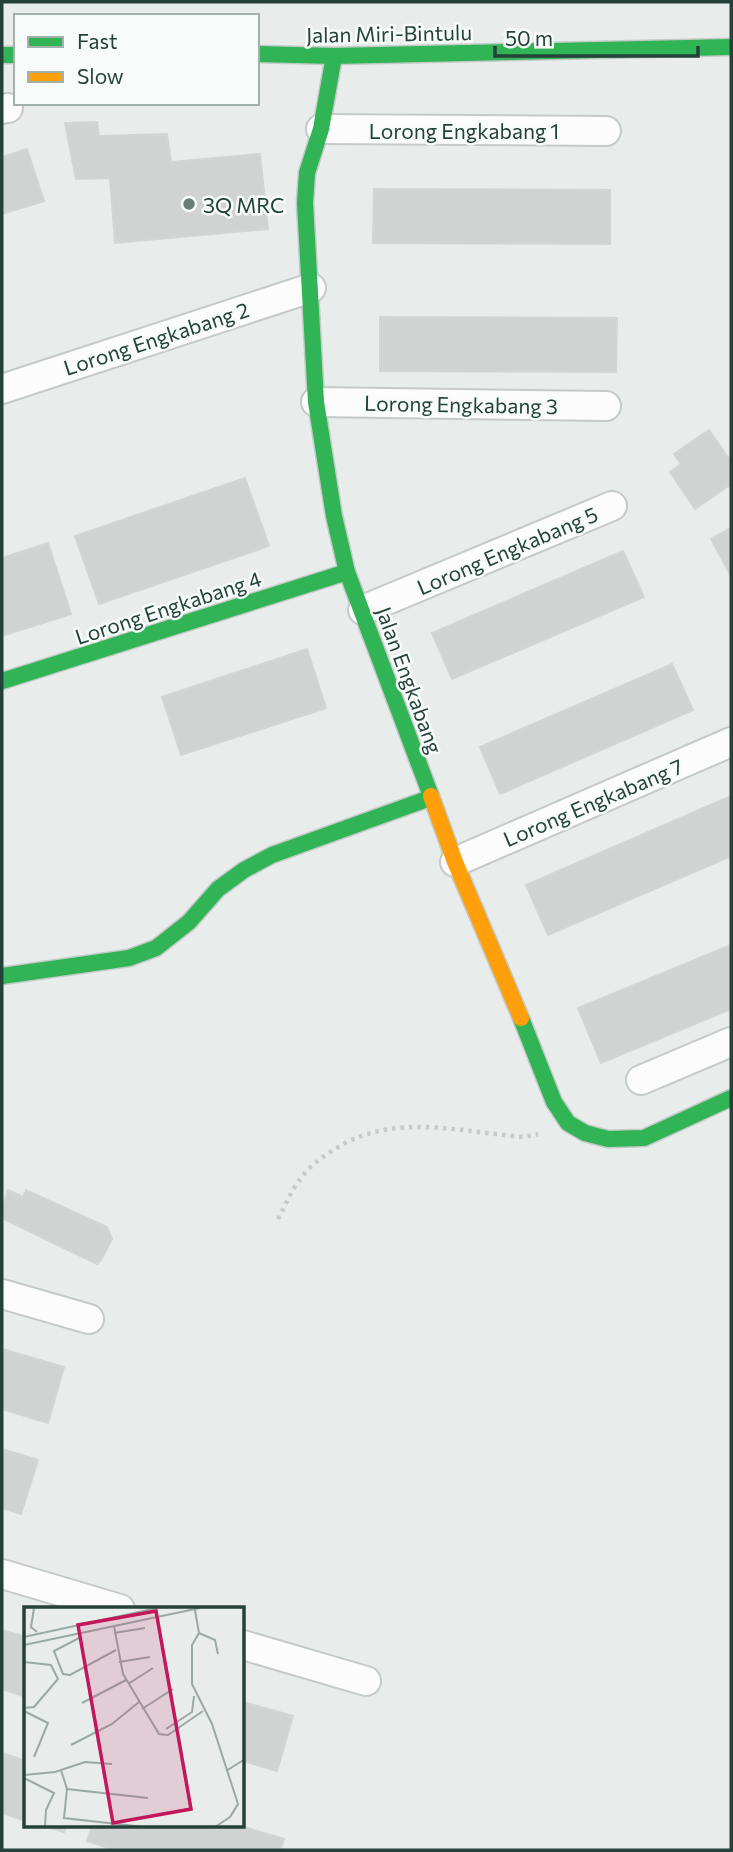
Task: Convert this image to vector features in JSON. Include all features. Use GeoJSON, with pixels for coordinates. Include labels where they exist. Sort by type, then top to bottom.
{"type":"FeatureCollection","features":[{"type":"Feature","properties":{"kind":"main road","name":"Jalan Miri-Bintulu"},"geometry":{"type":"LineString","coordinates":[[259,54],[334,56],[731,47]]}},
{"type":"Feature","properties":{"kind":"main road","name":"Jalan Engkabang"},"geometry":{"type":"LineString","coordinates":[[334,56],[321,129],[307,173],[304,203],[316,402],[334,516],[347,572],[430,798],[554,1102],[568,1123]]}},
{"type":"Feature","properties":{"kind":"main road","name":"Lorong Engkabang 4"},"geometry":{"type":"LineString","coordinates":[[2,681],[347,572]]}},
{"type":"Feature","properties":{"kind":"main road"},"geometry":{"type":"LineString","coordinates":[[2,976],[129,958],[156,948],[189,922],[218,889],[244,870],[272,855],[430,798]]}},
{"type":"Feature","properties":{"kind":"main road"},"geometry":{"type":"LineString","coordinates":[[568,1123],[585,1133],[608,1139],[645,1138],[731,1098]]}},
{"type":"Feature","properties":{"kind":"street","name":"Lorong Engkabang 1"},"geometry":{"type":"LineString","coordinates":[[321,129],[606,131]]}},
{"type":"Feature","properties":{"kind":"street","name":"Lorong Engkabang 2"},"geometry":{"type":"LineString","coordinates":[[2,388],[311,288]]}},
{"type":"Feature","properties":{"kind":"street","name":"Lorong Engkabang 3"},"geometry":{"type":"LineString","coordinates":[[316,402],[606,406]]}},
{"type":"Feature","properties":{"kind":"street","name":"Lorong Engkabang 5"},"geometry":{"type":"LineString","coordinates":[[363,610],[612,506]]}},
{"type":"Feature","properties":{"kind":"street","name":"Lorong Engkabang 7"},"geometry":{"type":"LineString","coordinates":[[455,862],[731,742]]}},
{"type":"Feature","properties":{"kind":"street"},"geometry":{"type":"LineString","coordinates":[[641,1080],[731,1042]]}},
{"type":"Feature","properties":{"kind":"street"},"geometry":{"type":"LineString","coordinates":[[2,1294],[89,1319]]}},
{"type":"Feature","properties":{"kind":"street"},"geometry":{"type":"LineString","coordinates":[[2,1574],[113,1607]]}},
{"type":"Feature","properties":{"kind":"street"},"geometry":{"type":"LineString","coordinates":[[245,1646],[366,1681]]}},
{"type":"Feature","properties":{"kind":"path"},"geometry":{"type":"LineString","coordinates":[[278,1219],[296,1184],[320,1159],[351,1139],[391,1128],[436,1126],[524,1137],[568,1123]]}},
{"type":"Feature","properties":{"kind":"building","name":"3Q MRC"},"geometry":{"type":"Polygon","coordinates":[[[97,122],[99,136],[167,134],[171,162],[260,154],[268,229],[115,243],[110,178],[76,179],[65,123],[97,122]]]}},
{"type":"Feature","properties":{"kind":"building"},"geometry":{"type":"Polygon","coordinates":[[[27,149],[44,201],[2,214],[2,157],[27,149]]]}},
{"type":"Feature","properties":{"kind":"building"},"geometry":{"type":"Polygon","coordinates":[[[374,189],[610,190],[610,244],[373,243],[374,189]]]}},
{"type":"Feature","properties":{"kind":"building"},"geometry":{"type":"Polygon","coordinates":[[[380,317],[617,318],[616,372],[380,371],[380,317]]]}},
{"type":"Feature","properties":{"kind":"building"},"geometry":{"type":"Polygon","coordinates":[[[709,430],[731,462],[731,484],[695,509],[670,472],[681,464],[674,454],[709,430]]]}},
{"type":"Feature","properties":{"kind":"building"},"geometry":{"type":"Polygon","coordinates":[[[245,478],[269,546],[99,604],[75,536],[245,478]]]}},
{"type":"Feature","properties":{"kind":"building"},"geometry":{"type":"Polygon","coordinates":[[[731,528],[731,576],[711,539],[731,528]]]}},
{"type":"Feature","properties":{"kind":"building"},"geometry":{"type":"Polygon","coordinates":[[[48,543],[71,614],[2,636],[2,558],[48,543]]]}},
{"type":"Feature","properties":{"kind":"building"},"geometry":{"type":"Polygon","coordinates":[[[623,551],[644,597],[452,679],[432,633],[623,551]]]}},
{"type":"Feature","properties":{"kind":"building"},"geometry":{"type":"Polygon","coordinates":[[[307,649],[326,708],[181,755],[162,697],[307,649]]]}},
{"type":"Feature","properties":{"kind":"building"},"geometry":{"type":"Polygon","coordinates":[[[672,664],[693,710],[500,794],[480,747],[672,664]]]}},
{"type":"Feature","properties":{"kind":"building"},"geometry":{"type":"Polygon","coordinates":[[[731,796],[731,856],[548,935],[526,885],[731,796]]]}},
{"type":"Feature","properties":{"kind":"building"},"geometry":{"type":"Polygon","coordinates":[[[731,945],[731,1009],[601,1063],[578,1008],[731,945]]]}},
{"type":"Feature","properties":{"kind":"building"},"geometry":{"type":"Polygon","coordinates":[[[8,1190],[23,1197],[26,1190],[107,1227],[112,1239],[101,1260],[97,1264],[2,1218],[8,1190]]]}},
{"type":"Feature","properties":{"kind":"building"},"geometry":{"type":"Polygon","coordinates":[[[2,1349],[64,1367],[48,1423],[2,1409],[2,1349]]]}},
{"type":"Feature","properties":{"kind":"building"},"geometry":{"type":"Polygon","coordinates":[[[2,1449],[38,1460],[21,1514],[2,1508],[2,1449]]]}},
{"type":"Feature","properties":{"kind":"building"},"geometry":{"type":"Polygon","coordinates":[[[2,1630],[24,1636],[24,1696],[2,1689],[2,1630]]]}},
{"type":"Feature","properties":{"kind":"building"},"geometry":{"type":"Polygon","coordinates":[[[245,1703],[293,1716],[277,1771],[245,1762],[245,1703]]]}},
{"type":"Feature","properties":{"kind":"building"},"geometry":{"type":"Polygon","coordinates":[[[2,1753],[24,1760],[24,1820],[2,1813],[2,1753]]]}},
{"type":"Feature","properties":{"kind":"building"},"geometry":{"type":"Polygon","coordinates":[[[245,1827],[284,1839],[280,1850],[115,1850],[87,1841],[91,1828],[245,1827]]]}},
{"type":"Feature","properties":{"kind":"building"},"geometry":{"type":"Polygon","coordinates":[[[50,1828],[65,1828],[64,1832],[50,1828]]]}},
{"type":"Feature","properties":{"kind":"traffic: fast"},"geometry":{"type":"LineString","coordinates":[[259,54],[334,56],[731,47]]}},
{"type":"Feature","properties":{"kind":"traffic: fast"},"geometry":{"type":"LineString","coordinates":[[2,55],[14,55]]}},
{"type":"Feature","properties":{"kind":"traffic: fast"},"geometry":{"type":"LineString","coordinates":[[334,56],[321,129],[307,173],[305,203],[316,402],[334,516],[347,572],[431,796]]}},
{"type":"Feature","properties":{"kind":"traffic: fast"},"geometry":{"type":"LineString","coordinates":[[2,681],[347,572]]}},
{"type":"Feature","properties":{"kind":"traffic: fast"},"geometry":{"type":"LineString","coordinates":[[2,976],[129,958],[156,948],[189,922],[218,889],[244,870],[272,855],[430,798]]}},
{"type":"Feature","properties":{"kind":"traffic: fast"},"geometry":{"type":"LineString","coordinates":[[521,1018],[554,1102],[568,1123],[585,1133],[608,1139],[644,1138],[731,1098]]}},
{"type":"Feature","properties":{"kind":"traffic: slow"},"geometry":{"type":"LineString","coordinates":[[431,796],[455,862],[521,1018]]}},
{"type":"Feature","properties":{"kind":"place","name":"3Q MRC"},"geometry":{"type":"Point","coordinates":[189,204]}}]}
